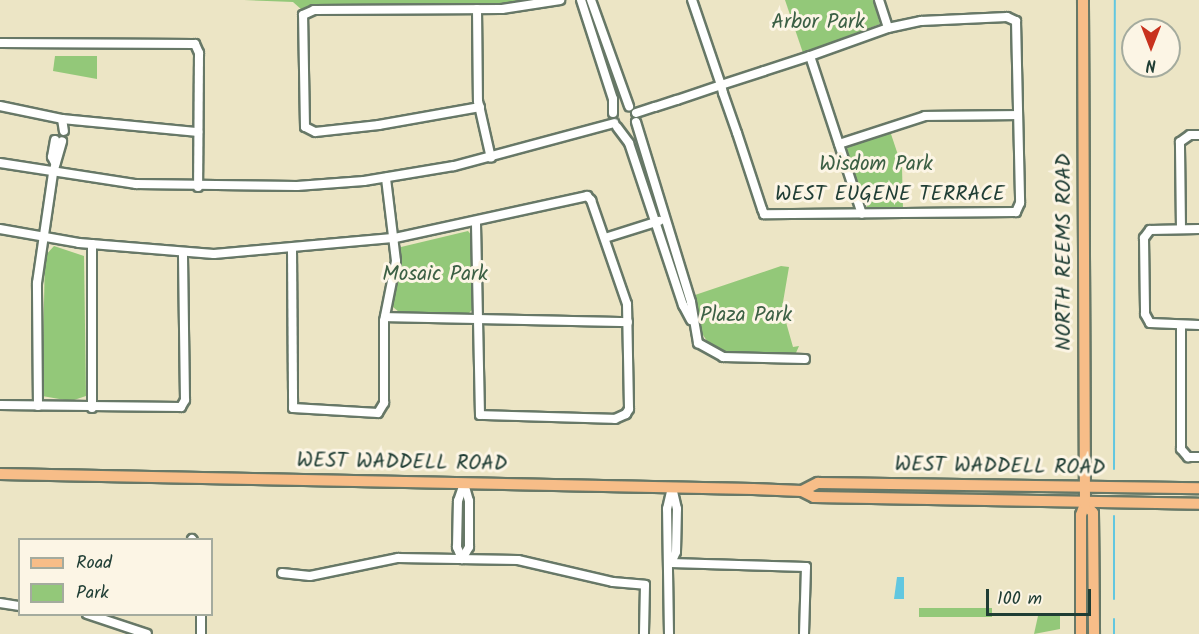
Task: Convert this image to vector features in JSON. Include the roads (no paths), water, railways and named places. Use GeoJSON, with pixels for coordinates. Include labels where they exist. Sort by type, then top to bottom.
{"type":"FeatureCollection","features":[{"type":"Feature","properties":{"kind":"main road","name":"NORTH REEMS ROAD"},"geometry":{"type":"LineString","coordinates":[[1081,634],[1080,515],[1085,504],[1083,0]]}},
{"type":"Feature","properties":{"kind":"main road","name":"WEST WADDELL ROAD"},"geometry":{"type":"LineString","coordinates":[[0,474],[802,491],[814,497],[1085,504],[1199,504]]}},
{"type":"Feature","properties":{"kind":"main road","name":"WEST WADDELL ROAD"},"geometry":{"type":"LineString","coordinates":[[802,491],[818,483],[1085,489],[1199,488]]}},
{"type":"Feature","properties":{"kind":"main road"},"geometry":{"type":"LineString","coordinates":[[854,498],[867,492],[916,493],[946,486]]}},
{"type":"Feature","properties":{"kind":"main road","name":"NORTH REEMS ROAD"},"geometry":{"type":"LineString","coordinates":[[1085,504],[1093,513],[1094,634]]}},
{"type":"Feature","properties":{"kind":"street"},"geometry":{"type":"LineString","coordinates":[[480,106],[379,125],[315,132],[305,127],[303,15],[314,10],[477,9],[560,0]]}},
{"type":"Feature","properties":{"kind":"street"},"geometry":{"type":"LineString","coordinates":[[581,0],[612,95],[615,121],[629,143],[660,220]]}},
{"type":"Feature","properties":{"kind":"street"},"geometry":{"type":"LineString","coordinates":[[591,0],[629,106],[636,117],[683,305],[692,320],[698,343],[714,355],[805,359]]}},
{"type":"Feature","properties":{"kind":"street"},"geometry":{"type":"LineString","coordinates":[[692,0],[721,85]]}},
{"type":"Feature","properties":{"kind":"street"},"geometry":{"type":"LineString","coordinates":[[879,0],[888,28]]}},
{"type":"Feature","properties":{"kind":"street"},"geometry":{"type":"LineString","coordinates":[[477,9],[480,106],[491,158]]}},
{"type":"Feature","properties":{"kind":"street"},"geometry":{"type":"LineString","coordinates":[[0,163],[53,173],[198,188],[264,188],[386,178],[491,158],[615,121],[628,129],[636,117],[721,85],[888,28],[960,17],[1008,17],[1016,21],[1018,115],[925,116],[839,144]]}},
{"type":"Feature","properties":{"kind":"street"},"geometry":{"type":"LineString","coordinates":[[0,43],[195,44],[199,53],[198,188]]}},
{"type":"Feature","properties":{"kind":"street"},"geometry":{"type":"LineString","coordinates":[[810,56],[862,214]]}},
{"type":"Feature","properties":{"kind":"street","name":"WEST EUGENE TERRACE"},"geometry":{"type":"LineString","coordinates":[[721,85],[764,214],[1016,212],[1020,204],[1018,115]]}},
{"type":"Feature","properties":{"kind":"street"},"geometry":{"type":"LineString","coordinates":[[0,105],[60,134],[198,132]]}},
{"type":"Feature","properties":{"kind":"street"},"geometry":{"type":"LineString","coordinates":[[615,121],[621,106],[629,106]]}},
{"type":"Feature","properties":{"kind":"street"},"geometry":{"type":"LineString","coordinates":[[38,406],[37,283],[60,134]]}},
{"type":"Feature","properties":{"kind":"street"},"geometry":{"type":"LineString","coordinates":[[1181,229],[1180,142],[1190,135],[1199,135]]}},
{"type":"Feature","properties":{"kind":"street"},"geometry":{"type":"LineString","coordinates":[[292,249],[293,408],[378,413],[382,410],[385,317],[396,261],[386,178]]}},
{"type":"Feature","properties":{"kind":"street"},"geometry":{"type":"LineString","coordinates":[[0,229],[43,239],[183,253],[292,249],[395,238],[476,223],[586,196],[605,238],[627,304],[629,409],[626,414],[615,419],[480,415],[476,223]]}},
{"type":"Feature","properties":{"kind":"street"},"geometry":{"type":"LineString","coordinates":[[605,238],[660,220]]}},
{"type":"Feature","properties":{"kind":"street"},"geometry":{"type":"LineString","coordinates":[[1199,229],[1150,230],[1144,238],[1145,314],[1150,323],[1199,325]]}},
{"type":"Feature","properties":{"kind":"street"},"geometry":{"type":"LineString","coordinates":[[92,244],[92,408]]}},
{"type":"Feature","properties":{"kind":"street"},"geometry":{"type":"LineString","coordinates":[[0,405],[92,408],[181,407],[185,400],[183,253]]}},
{"type":"Feature","properties":{"kind":"street"},"geometry":{"type":"LineString","coordinates":[[385,317],[478,321],[628,322]]}},
{"type":"Feature","properties":{"kind":"street"},"geometry":{"type":"LineString","coordinates":[[1181,325],[1181,449],[1188,457],[1199,457]]}},
{"type":"Feature","properties":{"kind":"street"},"geometry":{"type":"LineString","coordinates":[[462,559],[457,547],[458,501],[464,484]]}},
{"type":"Feature","properties":{"kind":"street"},"geometry":{"type":"LineString","coordinates":[[669,634],[671,564],[676,552],[677,509],[672,488]]}},
{"type":"Feature","properties":{"kind":"street"},"geometry":{"type":"LineString","coordinates":[[282,573],[310,576],[381,559],[518,560],[613,582],[645,585],[644,634]]}},
{"type":"Feature","properties":{"kind":"street"},"geometry":{"type":"LineString","coordinates":[[671,564],[806,567],[804,634]]}},
{"type":"Feature","properties":{"kind":"street"},"geometry":{"type":"LineString","coordinates":[[0,603],[18,606]]}},
{"type":"Feature","properties":{"kind":"street"},"geometry":{"type":"LineString","coordinates":[[90,616],[147,634]]}},
{"type":"Feature","properties":{"kind":"street"},"geometry":{"type":"LineString","coordinates":[[201,616],[201,634]]}},
{"type":"Feature","properties":{"kind":"water"},"geometry":{"type":"Polygon","coordinates":[[[897,577],[904,577],[904,599],[894,599],[897,577]]]}},
{"type":"Feature","properties":{"kind":"waterway"},"geometry":{"type":"LineString","coordinates":[[1114,469],[1115,0]]}},
{"type":"Feature","properties":{"kind":"waterway"},"geometry":{"type":"LineString","coordinates":[[1114,516],[1114,599]]}},
{"type":"Feature","properties":{"kind":"waterway"},"geometry":{"type":"LineString","coordinates":[[1114,619],[1114,634]]}},
{"type":"Feature","properties":{"kind":"park label","name":"Arbor Park"},"geometry":{"type":"Point","coordinates":[818,23]}},
{"type":"Feature","properties":{"kind":"park label","name":"Wisdom Park"},"geometry":{"type":"Point","coordinates":[876,165]}},
{"type":"Feature","properties":{"kind":"park label","name":"Mosaic Park"},"geometry":{"type":"Point","coordinates":[435,275]}},
{"type":"Feature","properties":{"kind":"park label","name":"Plaza Park"},"geometry":{"type":"Point","coordinates":[746,316]}}]}
